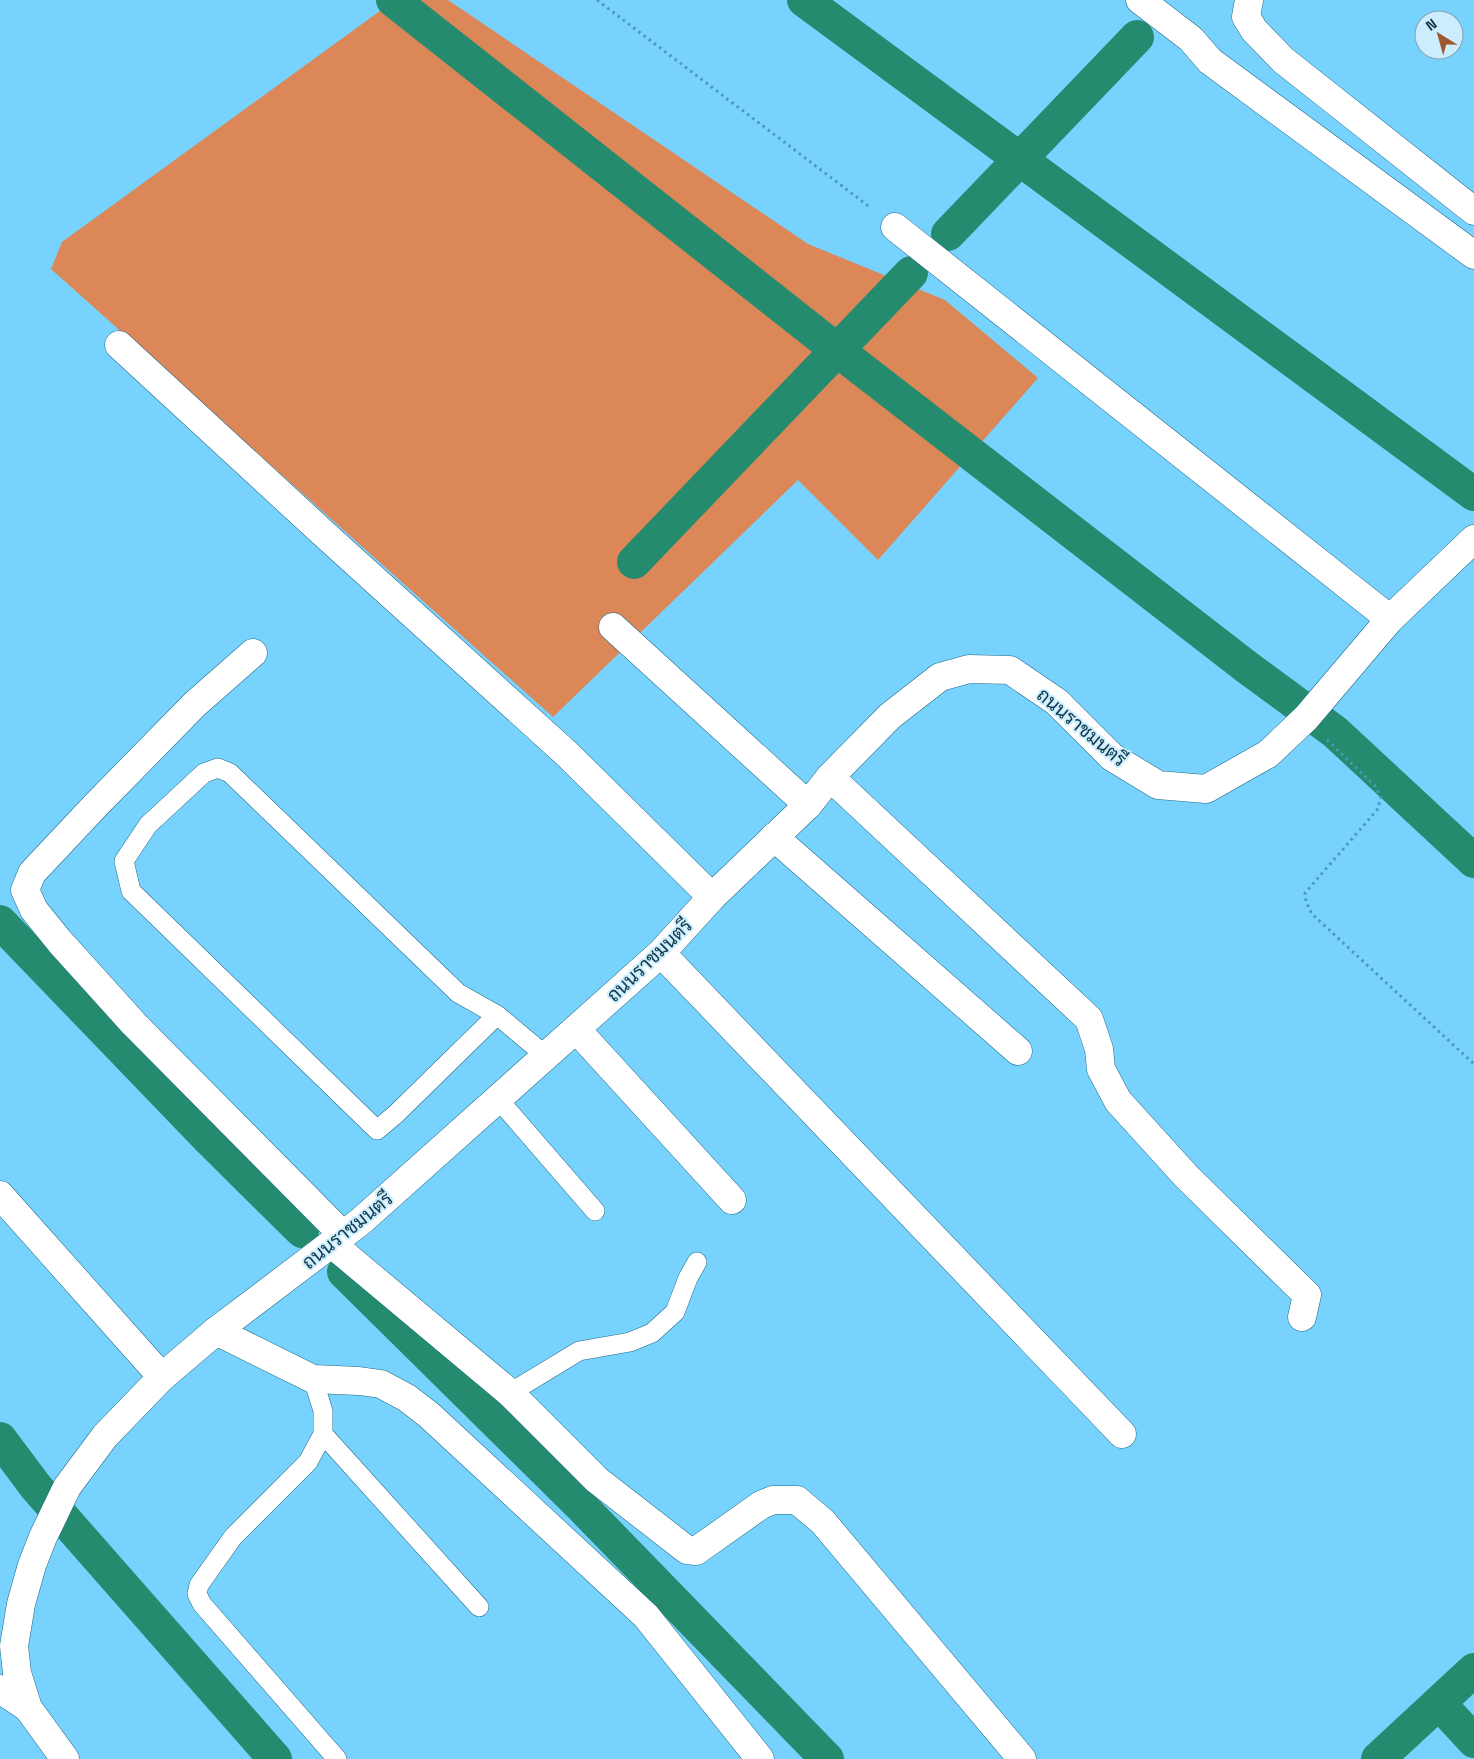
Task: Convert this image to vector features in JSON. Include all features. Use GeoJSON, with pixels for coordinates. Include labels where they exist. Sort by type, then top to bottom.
{"type":"FeatureCollection","features":[{"type":"Feature","properties":{"kind":"street"},"geometry":{"type":"LineString","coordinates":[[1140,0],[1191,39],[1210,61],[1474,256]]}},
{"type":"Feature","properties":{"kind":"street"},"geometry":{"type":"LineString","coordinates":[[1248,0],[1246,17],[1254,30],[1283,60],[1474,211]]}},
{"type":"Feature","properties":{"kind":"street"},"geometry":{"type":"LineString","coordinates":[[1254,94],[1283,60]]}},
{"type":"Feature","properties":{"kind":"street"},"geometry":{"type":"LineString","coordinates":[[895,227],[1390,619]]}},
{"type":"Feature","properties":{"kind":"street"},"geometry":{"type":"LineString","coordinates":[[119,345],[568,754],[712,897]]}},
{"type":"Feature","properties":{"kind":"street","name":"ถนนราชมนตรี"},"geometry":{"type":"LineString","coordinates":[[65,1759],[28,1708],[17,1672],[14,1646],[21,1604],[32,1565],[43,1537],[67,1487],[105,1436],[162,1377],[216,1331],[360,1222],[661,953],[712,897],[808,805],[830,777],[890,716],[940,677],[970,669],[1010,670],[1057,702],[1112,757],[1158,785],[1206,788],[1268,754],[1306,718],[1390,619],[1472,543]]}},
{"type":"Feature","properties":{"kind":"street"},"geometry":{"type":"LineString","coordinates":[[613,627],[808,805]]}},
{"type":"Feature","properties":{"kind":"street"},"geometry":{"type":"LineString","coordinates":[[253,653],[195,704],[32,873],[25,890],[34,910],[60,942],[134,1024],[337,1240],[510,1393],[597,1480],[687,1550],[696,1551],[766,1502],[787,1499],[797,1500],[823,1522],[1022,1759]]}},
{"type":"Feature","properties":{"kind":"street"},"geometry":{"type":"LineString","coordinates":[[830,777],[1089,1019],[1099,1049],[1101,1069],[1118,1101],[1186,1176],[1307,1295],[1302,1317]]}},
{"type":"Feature","properties":{"kind":"street"},"geometry":{"type":"LineString","coordinates":[[774,837],[1018,1051]]}},
{"type":"Feature","properties":{"kind":"street"},"geometry":{"type":"LineString","coordinates":[[661,953],[1122,1434]]}},
{"type":"Feature","properties":{"kind":"street"},"geometry":{"type":"LineString","coordinates":[[576,1029],[732,1200]]}},
{"type":"Feature","properties":{"kind":"street"},"geometry":{"type":"LineString","coordinates":[[0,1195],[162,1377]]}},
{"type":"Feature","properties":{"kind":"street"},"geometry":{"type":"LineString","coordinates":[[216,1331],[313,1379],[381,1384],[406,1398],[429,1415],[646,1616],[760,1759]]}},
{"type":"Feature","properties":{"kind":"street"},"geometry":{"type":"LineString","coordinates":[[0,1689],[28,1708]]}},
{"type":"Feature","properties":{"kind":"lane"},"geometry":{"type":"LineString","coordinates":[[497,1015],[396,1114],[377,1130],[131,891],[124,861],[148,825],[204,772],[218,768],[230,773],[458,993],[497,1015],[546,1056]]}},
{"type":"Feature","properties":{"kind":"lane"},"geometry":{"type":"LineString","coordinates":[[498,1099],[595,1211]]}},
{"type":"Feature","properties":{"kind":"lane"},"geometry":{"type":"LineString","coordinates":[[510,1393],[579,1351],[630,1342],[652,1333],[675,1312],[688,1278],[698,1262]]}},
{"type":"Feature","properties":{"kind":"lane"},"geometry":{"type":"LineString","coordinates":[[313,1379],[323,1411],[322,1434],[308,1462],[228,1543],[199,1585],[197,1594],[202,1604],[337,1759]]}},
{"type":"Feature","properties":{"kind":"lane"},"geometry":{"type":"LineString","coordinates":[[322,1434],[479,1607]]}},
{"type":"Feature","properties":{"kind":"path"},"geometry":{"type":"LineString","coordinates":[[597,0],[895,227]]}},
{"type":"Feature","properties":{"kind":"path"},"geometry":{"type":"LineString","coordinates":[[1306,718],[1375,786],[1381,798],[1377,810],[1305,893],[1306,902],[1312,914],[1474,1064]]}},
{"type":"Feature","properties":{"kind":"shaded area"},"geometry":{"type":"Polygon","coordinates":[[[395,0],[448,0],[808,244],[945,300],[1038,378],[878,560],[798,480],[553,717],[51,269],[62,242],[395,0]]]}},
{"type":"Feature","properties":{"kind":"waterway"},"geometry":{"type":"LineString","coordinates":[[393,0],[837,350],[1248,668],[1335,732],[1474,861]]}},
{"type":"Feature","properties":{"kind":"waterway"},"geometry":{"type":"LineString","coordinates":[[804,0],[1474,494]]}},
{"type":"Feature","properties":{"kind":"waterway"},"geometry":{"type":"LineString","coordinates":[[948,234],[1137,37]]}},
{"type":"Feature","properties":{"kind":"waterway"},"geometry":{"type":"LineString","coordinates":[[634,562],[911,273]]}},
{"type":"Feature","properties":{"kind":"waterway"},"geometry":{"type":"LineString","coordinates":[[0,922],[209,1139],[302,1231]]}},
{"type":"Feature","properties":{"kind":"waterway"},"geometry":{"type":"LineString","coordinates":[[344,1272],[582,1507],[827,1759]]}},
{"type":"Feature","properties":{"kind":"waterway"},"geometry":{"type":"LineString","coordinates":[[0,1439],[36,1487],[275,1759]]}},
{"type":"Feature","properties":{"kind":"waterway"},"geometry":{"type":"LineString","coordinates":[[1378,1759],[1474,1670]]}},
{"type":"Feature","properties":{"kind":"waterway"},"geometry":{"type":"LineString","coordinates":[[1439,1703],[1474,1741]]}}]}
